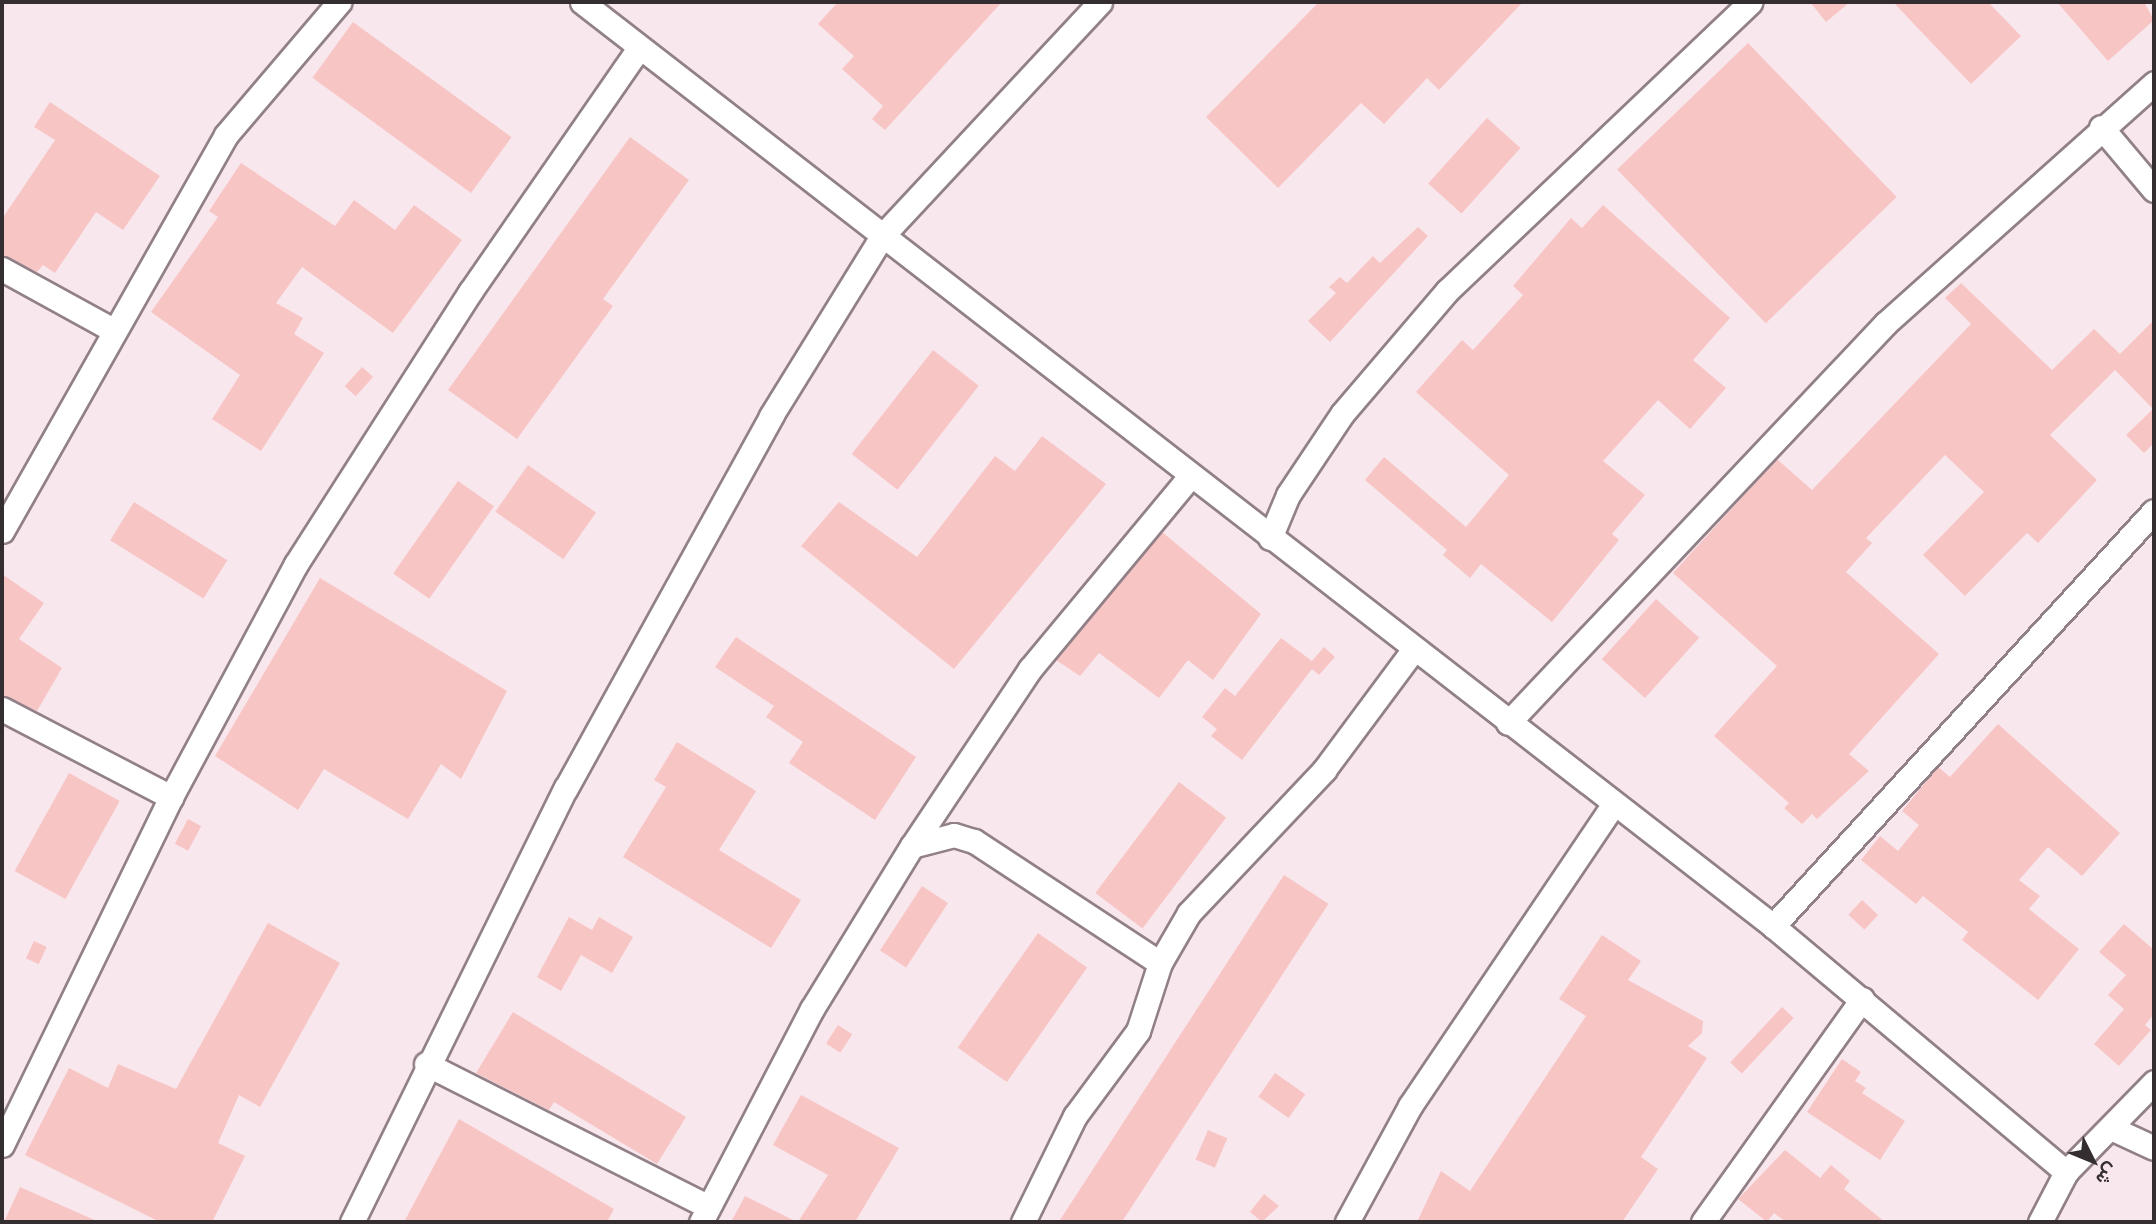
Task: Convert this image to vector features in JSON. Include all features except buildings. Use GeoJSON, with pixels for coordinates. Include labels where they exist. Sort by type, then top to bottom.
{"type":"FeatureCollection","features":[{"type":"Feature","properties":{"kind":"street"},"geometry":{"type":"LineString","coordinates":[[2,531],[113,330],[226,135],[339,2]]}},
{"type":"Feature","properties":{"kind":"street"},"geometry":{"type":"LineString","coordinates":[[582,2],[638,50],[883,235],[1508,723],[1773,926],[2066,1172]]}},
{"type":"Feature","properties":{"kind":"street"},"geometry":{"type":"LineString","coordinates":[[352,1222],[426,1064],[566,788],[765,428],[883,235],[1100,2]]}},
{"type":"Feature","properties":{"kind":"street"},"geometry":{"type":"LineString","coordinates":[[1270,538],[1288,495],[1342,414],[1447,291],[1750,2]]}},
{"type":"Feature","properties":{"kind":"street"},"geometry":{"type":"LineString","coordinates":[[2,1145],[171,797],[296,564],[470,292],[638,50]]}},
{"type":"Feature","properties":{"kind":"street"},"geometry":{"type":"LineString","coordinates":[[1508,723],[1886,323],[2101,127],[2154,83]]}},
{"type":"Feature","properties":{"kind":"street"},"geometry":{"type":"LineString","coordinates":[[2101,127],[2154,190]]}},
{"type":"Feature","properties":{"kind":"street"},"geometry":{"type":"LineString","coordinates":[[2,269],[113,330]]}},
{"type":"Feature","properties":{"kind":"street"},"geometry":{"type":"LineString","coordinates":[[426,1064],[704,1214],[812,1009],[912,846],[1030,669],[1190,476]]}},
{"type":"Feature","properties":{"kind":"street"},"geometry":{"type":"LineString","coordinates":[[1773,926],[2153,516]]}},
{"type":"Feature","properties":{"kind":"street"},"geometry":{"type":"LineString","coordinates":[[1023,1222],[1075,1116],[1138,1031],[1160,963],[1212,882],[1324,770],[1414,649]]}},
{"type":"Feature","properties":{"kind":"street"},"geometry":{"type":"LineString","coordinates":[[2,709],[171,797]]}},
{"type":"Feature","properties":{"kind":"street"},"geometry":{"type":"LineString","coordinates":[[1347,1222],[1410,1106],[1614,803]]}},
{"type":"Feature","properties":{"kind":"street"},"geometry":{"type":"LineString","coordinates":[[912,846],[954,835],[974,841],[1160,963]]}},
{"type":"Feature","properties":{"kind":"street"},"geometry":{"type":"LineString","coordinates":[[1703,1222],[1863,999]]}},
{"type":"Feature","properties":{"kind":"street"},"geometry":{"type":"LineString","coordinates":[[2040,1222],[2066,1172],[2154,1082]]}},
{"type":"Feature","properties":{"kind":"street"},"geometry":{"type":"LineString","coordinates":[[2111,1128],[2154,1148]]}}]}
